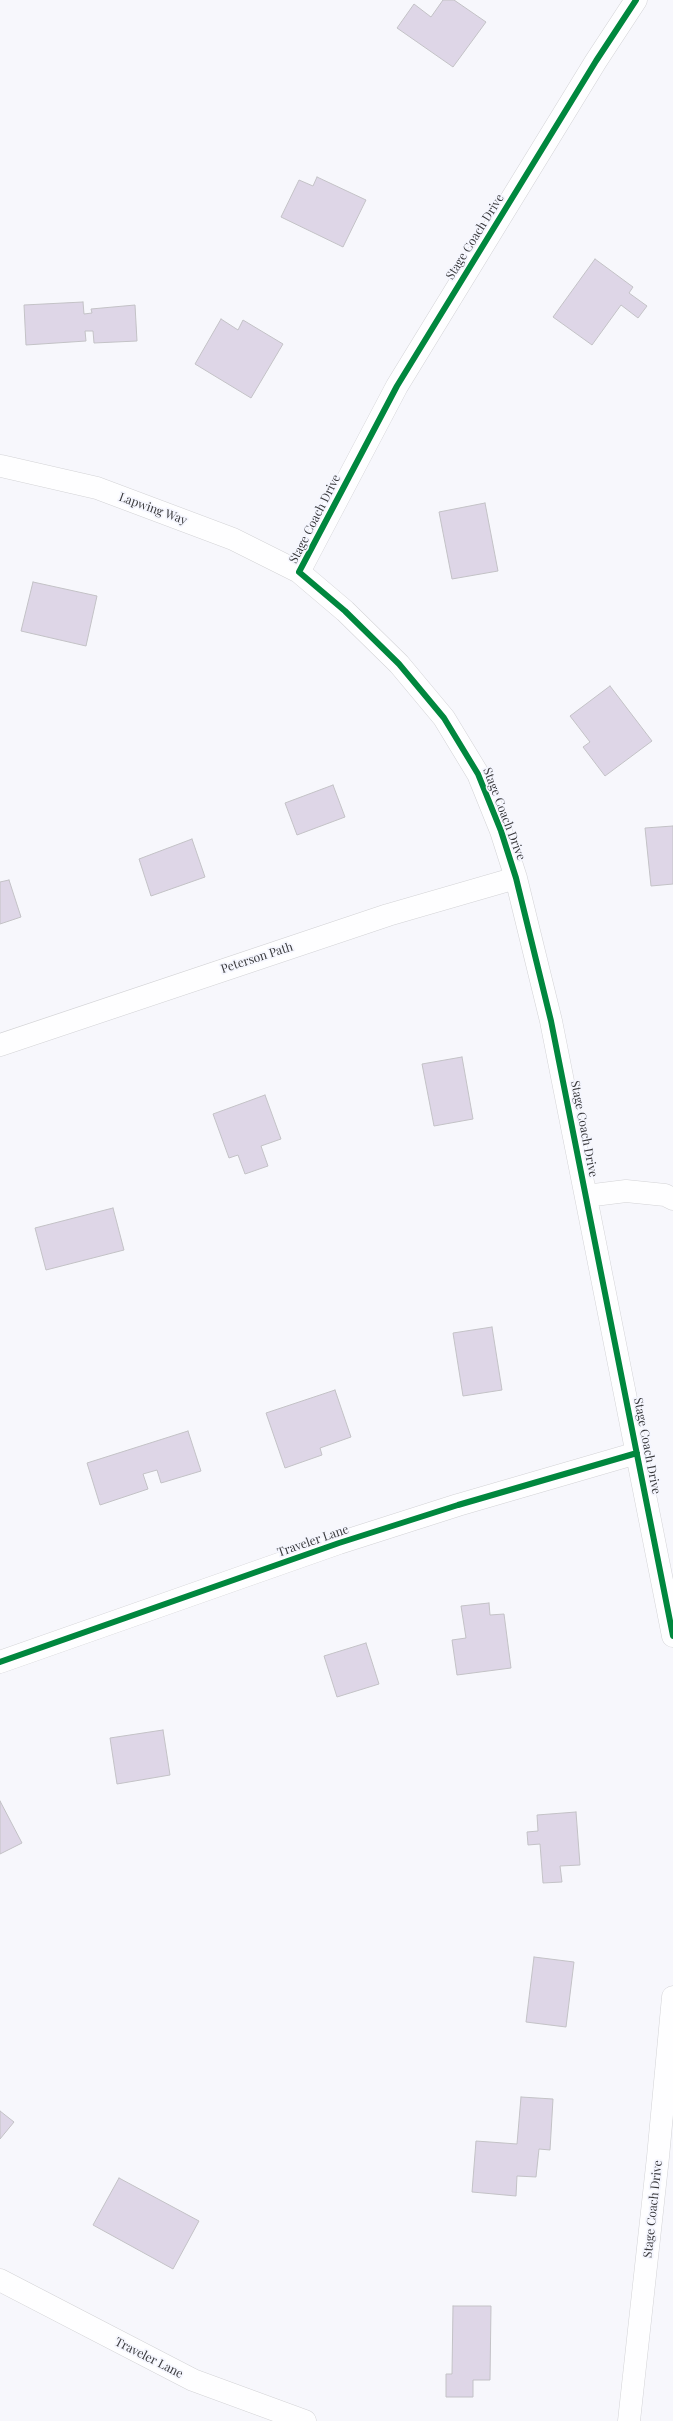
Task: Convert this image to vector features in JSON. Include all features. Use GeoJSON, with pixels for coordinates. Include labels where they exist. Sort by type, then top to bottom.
{"type":"FeatureCollection","features":[{"type":"Feature","properties":{"kind":"street","name":"Stage Coach Drive"},"geometry":{"type":"LineString","coordinates":[[636,0],[596,61],[397,386],[298,572],[345,611],[399,664],[444,718],[478,774],[501,831],[516,878],[551,1021],[638,1453],[673,1636]]}},
{"type":"Feature","properties":{"kind":"street","name":"Lapwing Way"},"geometry":{"type":"LineString","coordinates":[[1,466],[97,488],[233,539],[298,572]]}},
{"type":"Feature","properties":{"kind":"street","name":"Peterson Path"},"geometry":{"type":"LineString","coordinates":[[0,1045],[388,915],[516,878]]}},
{"type":"Feature","properties":{"kind":"street"},"geometry":{"type":"LineString","coordinates":[[586,1196],[626,1191],[665,1195],[673,1199]]}},
{"type":"Feature","properties":{"kind":"street","name":"Traveler Lane"},"geometry":{"type":"LineString","coordinates":[[0,1662],[339,1543],[458,1505],[638,1453]]}},
{"type":"Feature","properties":{"kind":"street","name":"Stage Coach Drive"},"geometry":{"type":"LineString","coordinates":[[629,2421],[658,2157],[673,1997]]}},
{"type":"Feature","properties":{"kind":"street","name":"Traveler Lane"},"geometry":{"type":"LineString","coordinates":[[0,2280],[193,2380],[305,2421]]}},
{"type":"Feature","properties":{"kind":"building"},"geometry":{"type":"Polygon","coordinates":[[[443,0],[454,0],[486,22],[453,67],[397,28],[414,4],[431,17],[443,0]]]}},
{"type":"Feature","properties":{"kind":"building"},"geometry":{"type":"Polygon","coordinates":[[[317,177],[366,200],[343,247],[281,217],[299,180],[313,186],[317,177]]]}},
{"type":"Feature","properties":{"kind":"building"},"geometry":{"type":"Polygon","coordinates":[[[595,259],[633,287],[629,293],[647,306],[638,318],[621,305],[592,345],[553,317],[595,259]]]}},
{"type":"Feature","properties":{"kind":"building"},"geometry":{"type":"Polygon","coordinates":[[[83,302],[84,314],[92,313],[91,309],[135,305],[137,341],[94,343],[93,331],[85,331],[86,341],[26,345],[24,305],[83,302]]]}},
{"type":"Feature","properties":{"kind":"building"},"geometry":{"type":"Polygon","coordinates":[[[221,319],[238,330],[243,320],[283,344],[251,398],[195,364],[221,319]]]}},
{"type":"Feature","properties":{"kind":"building"},"geometry":{"type":"Polygon","coordinates":[[[485,503],[498,571],[452,579],[439,512],[485,503]]]}},
{"type":"Feature","properties":{"kind":"building"},"geometry":{"type":"Polygon","coordinates":[[[33,582],[97,596],[86,646],[21,631],[33,582]]]}},
{"type":"Feature","properties":{"kind":"building"},"geometry":{"type":"Polygon","coordinates":[[[610,686],[652,741],[605,776],[583,747],[590,742],[570,716],[610,686]]]}},
{"type":"Feature","properties":{"kind":"building"},"geometry":{"type":"Polygon","coordinates":[[[333,785],[345,817],[297,835],[285,803],[333,785]]]}},
{"type":"Feature","properties":{"kind":"building"},"geometry":{"type":"Polygon","coordinates":[[[673,826],[673,884],[651,886],[645,828],[673,826]]]}},
{"type":"Feature","properties":{"kind":"building"},"geometry":{"type":"Polygon","coordinates":[[[192,839],[205,877],[151,896],[139,859],[192,839]]]}},
{"type":"Feature","properties":{"kind":"building"},"geometry":{"type":"Polygon","coordinates":[[[9,880],[21,917],[0,924],[0,882],[9,880]]]}},
{"type":"Feature","properties":{"kind":"building"},"geometry":{"type":"Polygon","coordinates":[[[462,1057],[473,1119],[434,1126],[422,1064],[462,1057]]]}},
{"type":"Feature","properties":{"kind":"building"},"geometry":{"type":"Polygon","coordinates":[[[265,1095],[281,1139],[261,1146],[268,1166],[245,1174],[238,1155],[229,1158],[213,1114],[265,1095]]]}},
{"type":"Feature","properties":{"kind":"building"},"geometry":{"type":"Polygon","coordinates":[[[113,1208],[124,1250],[46,1270],[35,1228],[113,1208]]]}},
{"type":"Feature","properties":{"kind":"building"},"geometry":{"type":"Polygon","coordinates":[[[492,1327],[502,1390],[463,1396],[453,1333],[492,1327]]]}},
{"type":"Feature","properties":{"kind":"building"},"geometry":{"type":"Polygon","coordinates":[[[335,1390],[351,1437],[320,1448],[322,1455],[285,1468],[266,1413],[335,1390]]]}},
{"type":"Feature","properties":{"kind":"building"},"geometry":{"type":"Polygon","coordinates":[[[188,1431],[201,1471],[161,1483],[157,1470],[143,1474],[148,1489],[100,1505],[87,1463],[188,1431]]]}},
{"type":"Feature","properties":{"kind":"building"},"geometry":{"type":"Polygon","coordinates":[[[489,1603],[490,1615],[504,1614],[511,1668],[457,1675],[452,1640],[466,1638],[461,1606],[489,1603]]]}},
{"type":"Feature","properties":{"kind":"building"},"geometry":{"type":"Polygon","coordinates":[[[366,1643],[379,1684],[337,1697],[324,1656],[366,1643]]]}},
{"type":"Feature","properties":{"kind":"building"},"geometry":{"type":"Polygon","coordinates":[[[163,1730],[170,1775],[117,1784],[110,1738],[163,1730]]]}},
{"type":"Feature","properties":{"kind":"building"},"geometry":{"type":"Polygon","coordinates":[[[0,1801],[22,1843],[0,1854],[0,1801]]]}},
{"type":"Feature","properties":{"kind":"building"},"geometry":{"type":"Polygon","coordinates":[[[576,1812],[580,1865],[560,1866],[562,1882],[543,1883],[540,1844],[528,1845],[527,1832],[538,1831],[537,1815],[576,1812]]]}},
{"type":"Feature","properties":{"kind":"building"},"geometry":{"type":"Polygon","coordinates":[[[534,1957],[574,1962],[566,2027],[526,2022],[534,1957]]]}},
{"type":"Feature","properties":{"kind":"building"},"geometry":{"type":"Polygon","coordinates":[[[521,2097],[553,2099],[550,2150],[539,2149],[536,2177],[517,2176],[516,2196],[472,2192],[476,2141],[517,2144],[521,2097]]]}},
{"type":"Feature","properties":{"kind":"building"},"geometry":{"type":"Polygon","coordinates":[[[0,2111],[14,2122],[0,2139],[0,2111]]]}},
{"type":"Feature","properties":{"kind":"building"},"geometry":{"type":"Polygon","coordinates":[[[119,2178],[199,2221],[173,2269],[93,2225],[119,2178]]]}},
{"type":"Feature","properties":{"kind":"building"},"geometry":{"type":"Polygon","coordinates":[[[453,2306],[491,2306],[490,2380],[473,2380],[473,2397],[446,2397],[446,2374],[452,2374],[453,2306]]]}},
{"type":"Feature","properties":{"kind":"cycle path"},"geometry":{"type":"LineString","coordinates":[[636,0],[596,61],[397,386],[299,572],[345,611],[399,664],[444,718],[478,774],[501,831],[516,878],[551,1021],[673,1636]]}},
{"type":"Feature","properties":{"kind":"cycle path"},"geometry":{"type":"LineString","coordinates":[[0,1662],[339,1543],[458,1505],[637,1453]]}}]}
